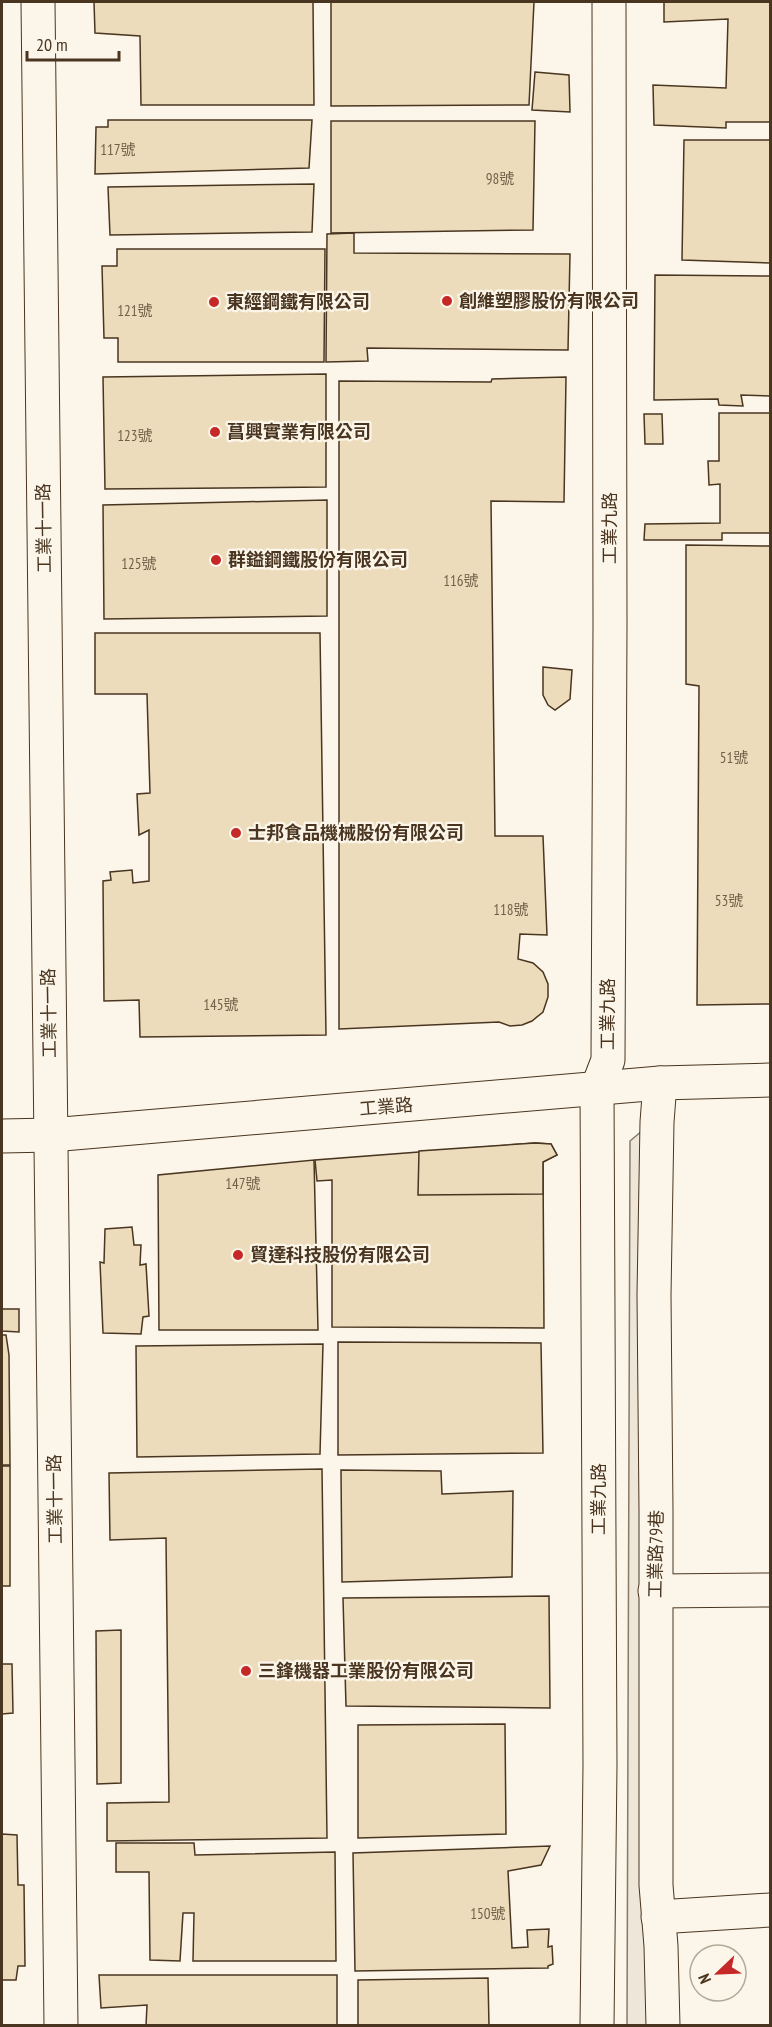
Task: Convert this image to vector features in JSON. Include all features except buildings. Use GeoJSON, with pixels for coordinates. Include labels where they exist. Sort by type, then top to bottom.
{"type":"FeatureCollection","features":[{"type":"Feature","properties":{"kind":"street","name":"工業十一路"},"geometry":{"type":"LineString","coordinates":[[38,2],[61,2025]]}},
{"type":"Feature","properties":{"kind":"street","name":"工業九路"},"geometry":{"type":"LineString","coordinates":[[597,2025],[600,1765],[597,1089],[608,1060],[609,2]]}},
{"type":"Feature","properties":{"kind":"street","name":"工業路"},"geometry":{"type":"LineString","coordinates":[[2,1136],[51,1135],[660,1083],[771,1080]]}},
{"type":"Feature","properties":{"kind":"street","name":"工業路79巷"},"geometry":{"type":"LineString","coordinates":[[660,1083],[657,1122],[654,1296],[658,1917],[663,2025]]}},
{"type":"Feature","properties":{"kind":"street"},"geometry":{"type":"LineString","coordinates":[[655,1592],[771,1590]]}},
{"type":"Feature","properties":{"kind":"street"},"geometry":{"type":"LineString","coordinates":[[658,1917],[771,1910]]}},
{"type":"Feature","properties":{"kind":"shaded area"},"geometry":{"type":"Polygon","coordinates":[[[649,1125],[650,2025],[627,2026],[630,1141],[649,1125]]]}},
{"type":"Feature","properties":{"kind":"place","name":"創維塑膠股份有限公司"},"geometry":{"type":"Point","coordinates":[447,301]}},
{"type":"Feature","properties":{"kind":"place","name":"東經鋼鐵有限公司"},"geometry":{"type":"Point","coordinates":[214,302]}},
{"type":"Feature","properties":{"kind":"place","name":"菖興實業有限公司"},"geometry":{"type":"Point","coordinates":[215,432]}},
{"type":"Feature","properties":{"kind":"place","name":"群鎰鋼鐵股份有限公司"},"geometry":{"type":"Point","coordinates":[216,560]}},
{"type":"Feature","properties":{"kind":"place","name":"士邦食品機械股份有限公司"},"geometry":{"type":"Point","coordinates":[236,833]}},
{"type":"Feature","properties":{"kind":"place","name":"貿達科技股份有限公司"},"geometry":{"type":"Point","coordinates":[238,1255]}},
{"type":"Feature","properties":{"kind":"place","name":"三鋒機器工業股份有限公司"},"geometry":{"type":"Point","coordinates":[246,1671]}}]}
